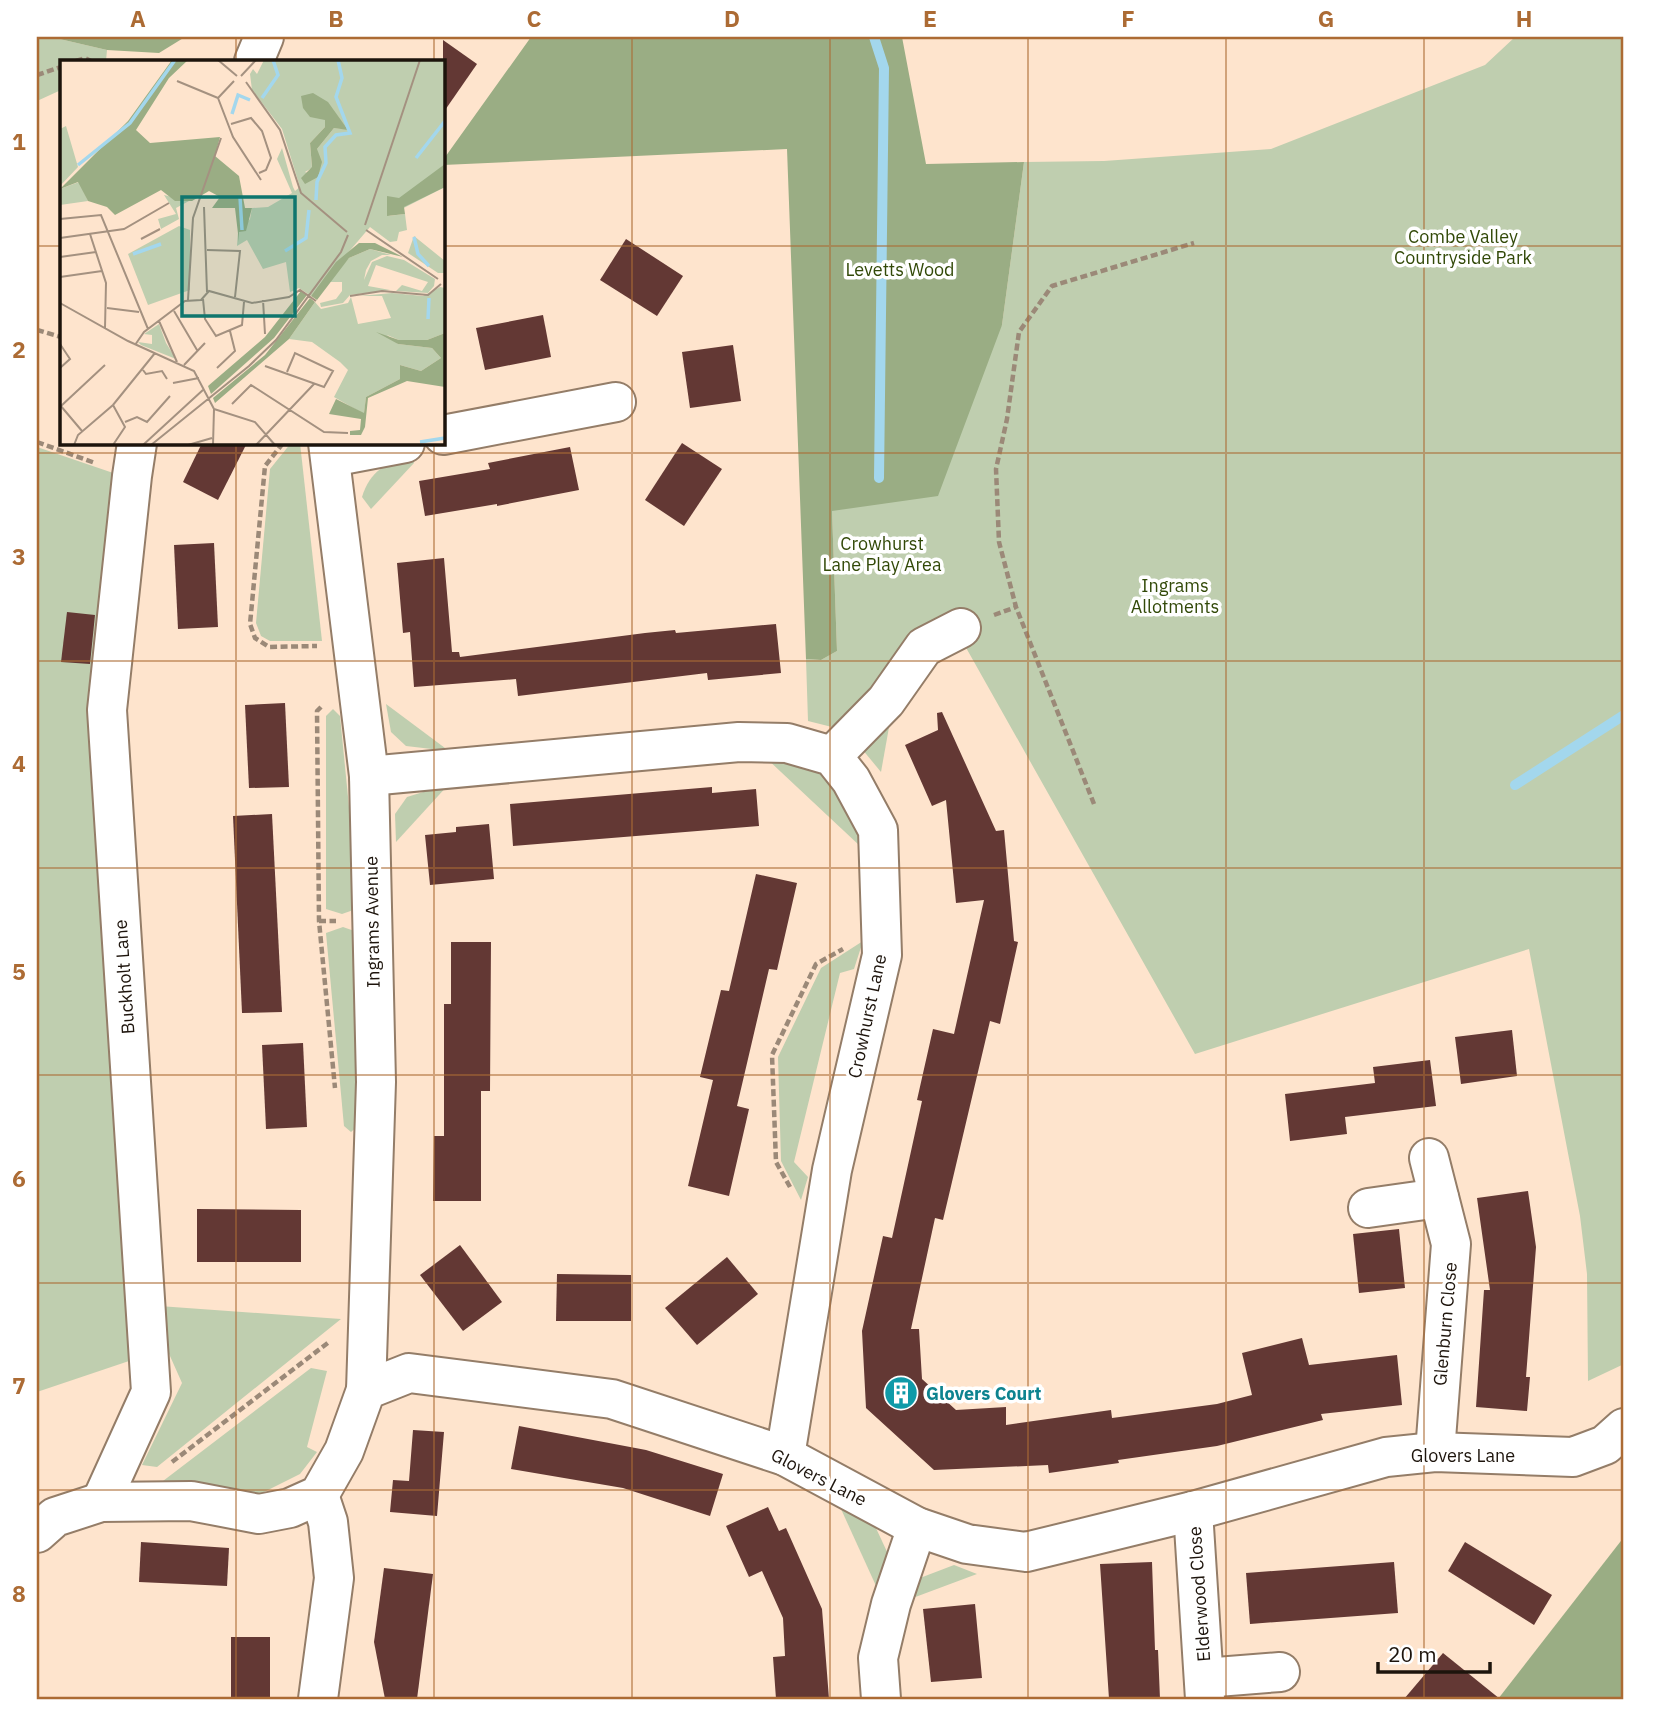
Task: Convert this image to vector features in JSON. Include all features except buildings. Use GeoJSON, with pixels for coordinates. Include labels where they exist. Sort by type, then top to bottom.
{"type":"FeatureCollection","features":[{"type":"Feature","properties":{"kind":"street"},"geometry":{"type":"LineString","coordinates":[[254,60],[264,37]]}},
{"type":"Feature","properties":{"kind":"street"},"geometry":{"type":"LineString","coordinates":[[444,435],[616,402]]}},
{"type":"Feature","properties":{"kind":"street","name":"Ingrams Avenue"},"geometry":{"type":"LineString","coordinates":[[366,1390],[376,1082],[369,776],[329,450],[394,444]]}},
{"type":"Feature","properties":{"kind":"street","name":"Buckholt Lane"},"geometry":{"type":"LineString","coordinates":[[101,1502],[151,1392],[107,710],[134,460]]}},
{"type":"Feature","properties":{"kind":"street"},"geometry":{"type":"LineString","coordinates":[[369,776],[739,742],[787,743],[832,757],[886,701],[924,648],[961,628]]}},
{"type":"Feature","properties":{"kind":"street","name":"Crowhurst Lane"},"geometry":{"type":"LineString","coordinates":[[785,1456],[832,1170],[882,955],[878,830],[851,780],[832,757]]}},
{"type":"Feature","properties":{"kind":"street","name":"Glenburn Close"},"geometry":{"type":"LineString","coordinates":[[1429,1158],[1451,1244],[1435,1452]]}},
{"type":"Feature","properties":{"kind":"street"},"geometry":{"type":"LineString","coordinates":[[1368,1208],[1439,1198]]}},
{"type":"Feature","properties":{"kind":"street","name":"Glovers Lane"},"geometry":{"type":"LineString","coordinates":[[366,1390],[409,1373],[612,1399],[785,1456],[917,1527],[967,1544],[1026,1552],[1193,1511],[1386,1457],[1435,1452],[1573,1457],[1605,1445],[1624,1428]]}},
{"type":"Feature","properties":{"kind":"street"},"geometry":{"type":"LineString","coordinates":[[37,1533],[55,1517],[101,1502],[191,1501],[259,1514],[290,1508],[319,1495],[344,1451],[366,1390]]}},
{"type":"Feature","properties":{"kind":"street"},"geometry":{"type":"LineString","coordinates":[[318,1699],[334,1578],[328,1522],[319,1495]]}},
{"type":"Feature","properties":{"kind":"street","name":"Elderwood Close"},"geometry":{"type":"LineString","coordinates":[[1193,1511],[1205,1689],[1280,1672]]}},
{"type":"Feature","properties":{"kind":"street"},"geometry":{"type":"LineString","coordinates":[[881,1699],[878,1658],[891,1604],[917,1527]]}},
{"type":"Feature","properties":{"kind":"path"},"geometry":{"type":"LineString","coordinates":[[37,75],[60,67]]}},
{"type":"Feature","properties":{"kind":"path"},"geometry":{"type":"LineString","coordinates":[[1094,804],[1016,607],[999,541],[996,469],[1007,419],[1019,332],[1052,286],[1194,243]]}},
{"type":"Feature","properties":{"kind":"path"},"geometry":{"type":"LineString","coordinates":[[37,330],[60,337]]}},
{"type":"Feature","properties":{"kind":"path"},"geometry":{"type":"LineString","coordinates":[[37,442],[134,460]]}},
{"type":"Feature","properties":{"kind":"path"},"geometry":{"type":"LineString","coordinates":[[283,444],[265,466],[250,624],[255,638],[269,647],[354,658],[317,711],[319,921],[336,1099]]}},
{"type":"Feature","properties":{"kind":"path"},"geometry":{"type":"LineString","coordinates":[[820,1244],[776,1162],[772,1055],[816,964],[881,926]]}},
{"type":"Feature","properties":{"kind":"path"},"geometry":{"type":"LineString","coordinates":[[171,1463],[368,1312]]}},
{"type":"Feature","properties":{"kind":"green space"},"geometry":{"type":"Polygon","coordinates":[[[37,37],[51,37],[107,50],[106,60],[60,60],[60,90],[37,101],[37,37]]]}},
{"type":"Feature","properties":{"kind":"green space"},"geometry":{"type":"Polygon","coordinates":[[[51,37],[185,37],[159,53],[107,50],[51,37]]]}},
{"type":"Feature","properties":{"kind":"green space","name":"Levetts Wood"},"geometry":{"type":"Polygon","coordinates":[[[531,37],[902,37],[926,164],[1024,162],[1002,325],[938,496],[832,511],[837,651],[821,660],[806,659],[787,149],[444,165],[444,159],[531,37]]]}},
{"type":"Feature","properties":{"kind":"green space"},"geometry":{"type":"Polygon","coordinates":[[[1515,37],[1624,37],[1624,1364],[1588,1381],[1587,1274],[1580,1216],[1529,949],[1195,1054],[960,637],[844,730],[808,721],[806,659],[821,660],[837,651],[832,511],[1002,325],[1024,162],[1104,161],[1271,149],[1485,65],[1515,37]]]}},
{"type":"Feature","properties":{"kind":"green space"},"geometry":{"type":"Polygon","coordinates":[[[290,444],[300,444],[322,641],[270,641],[261,636],[256,623],[270,469],[290,444]]]}},
{"type":"Feature","properties":{"kind":"green space"},"geometry":{"type":"Polygon","coordinates":[[[37,447],[122,476],[135,1322],[129,1361],[37,1392],[37,447]]]}},
{"type":"Feature","properties":{"kind":"green space"},"geometry":{"type":"Polygon","coordinates":[[[412,457],[414,463],[371,509],[362,497],[374,474],[387,465],[412,457]]]}},
{"type":"Feature","properties":{"kind":"green space"},"geometry":{"type":"Polygon","coordinates":[[[386,704],[449,751],[406,746],[391,732],[386,704]]]}},
{"type":"Feature","properties":{"kind":"green space"},"geometry":{"type":"Polygon","coordinates":[[[893,705],[881,772],[857,743],[893,705]]]}},
{"type":"Feature","properties":{"kind":"green space"},"geometry":{"type":"Polygon","coordinates":[[[333,709],[340,716],[359,908],[342,914],[326,909],[326,716],[333,709]]]}},
{"type":"Feature","properties":{"kind":"green space"},"geometry":{"type":"Polygon","coordinates":[[[765,757],[827,768],[861,827],[860,846],[765,757]]]}},
{"type":"Feature","properties":{"kind":"green space"},"geometry":{"type":"Polygon","coordinates":[[[449,784],[396,842],[395,814],[407,797],[449,784]]]}},
{"type":"Feature","properties":{"kind":"green space"},"geometry":{"type":"Polygon","coordinates":[[[343,927],[360,933],[359,1125],[351,1132],[344,1126],[326,933],[343,927]]]}},
{"type":"Feature","properties":{"kind":"green space"},"geometry":{"type":"Polygon","coordinates":[[[863,941],[854,969],[840,973],[794,1162],[808,1177],[801,1200],[781,1161],[778,1057],[821,968],[863,941]]]}},
{"type":"Feature","properties":{"kind":"green space"},"geometry":{"type":"Polygon","coordinates":[[[159,1306],[341,1319],[157,1467],[142,1465],[182,1383],[162,1338],[159,1306]]]}},
{"type":"Feature","properties":{"kind":"green space"},"geometry":{"type":"Polygon","coordinates":[[[311,1368],[327,1371],[307,1447],[317,1452],[300,1474],[260,1494],[163,1481],[311,1368]]]}},
{"type":"Feature","properties":{"kind":"green space"},"geometry":{"type":"Polygon","coordinates":[[[841,1509],[875,1526],[889,1556],[877,1588],[841,1509]]]}},
{"type":"Feature","properties":{"kind":"green space"},"geometry":{"type":"Polygon","coordinates":[[[1624,1537],[1624,1699],[1498,1699],[1624,1537]]]}},
{"type":"Feature","properties":{"kind":"green space"},"geometry":{"type":"Polygon","coordinates":[[[954,1565],[977,1574],[910,1599],[920,1578],[954,1565]]]}},
{"type":"Feature","properties":{"kind":"waterway"},"geometry":{"type":"LineString","coordinates":[[874,37],[884,68],[879,478]]}},
{"type":"Feature","properties":{"kind":"waterway"},"geometry":{"type":"LineString","coordinates":[[1515,785],[1624,715]]}},
{"type":"Feature","properties":{"kind":"place","name":"Glovers Court"},"geometry":{"type":"Point","coordinates":[901,1393]}},
{"type":"Feature","properties":{"kind":"park label","name":"Combe Valley Countryside Park"},"geometry":{"type":"Point","coordinates":[1463,246]}},
{"type":"Feature","properties":{"kind":"park label","name":"Crowhurst Lane Play Area"},"geometry":{"type":"Point","coordinates":[882,553]}},
{"type":"Feature","properties":{"kind":"park label","name":"Ingrams Allotments"},"geometry":{"type":"Point","coordinates":[1175,595]}}]}
